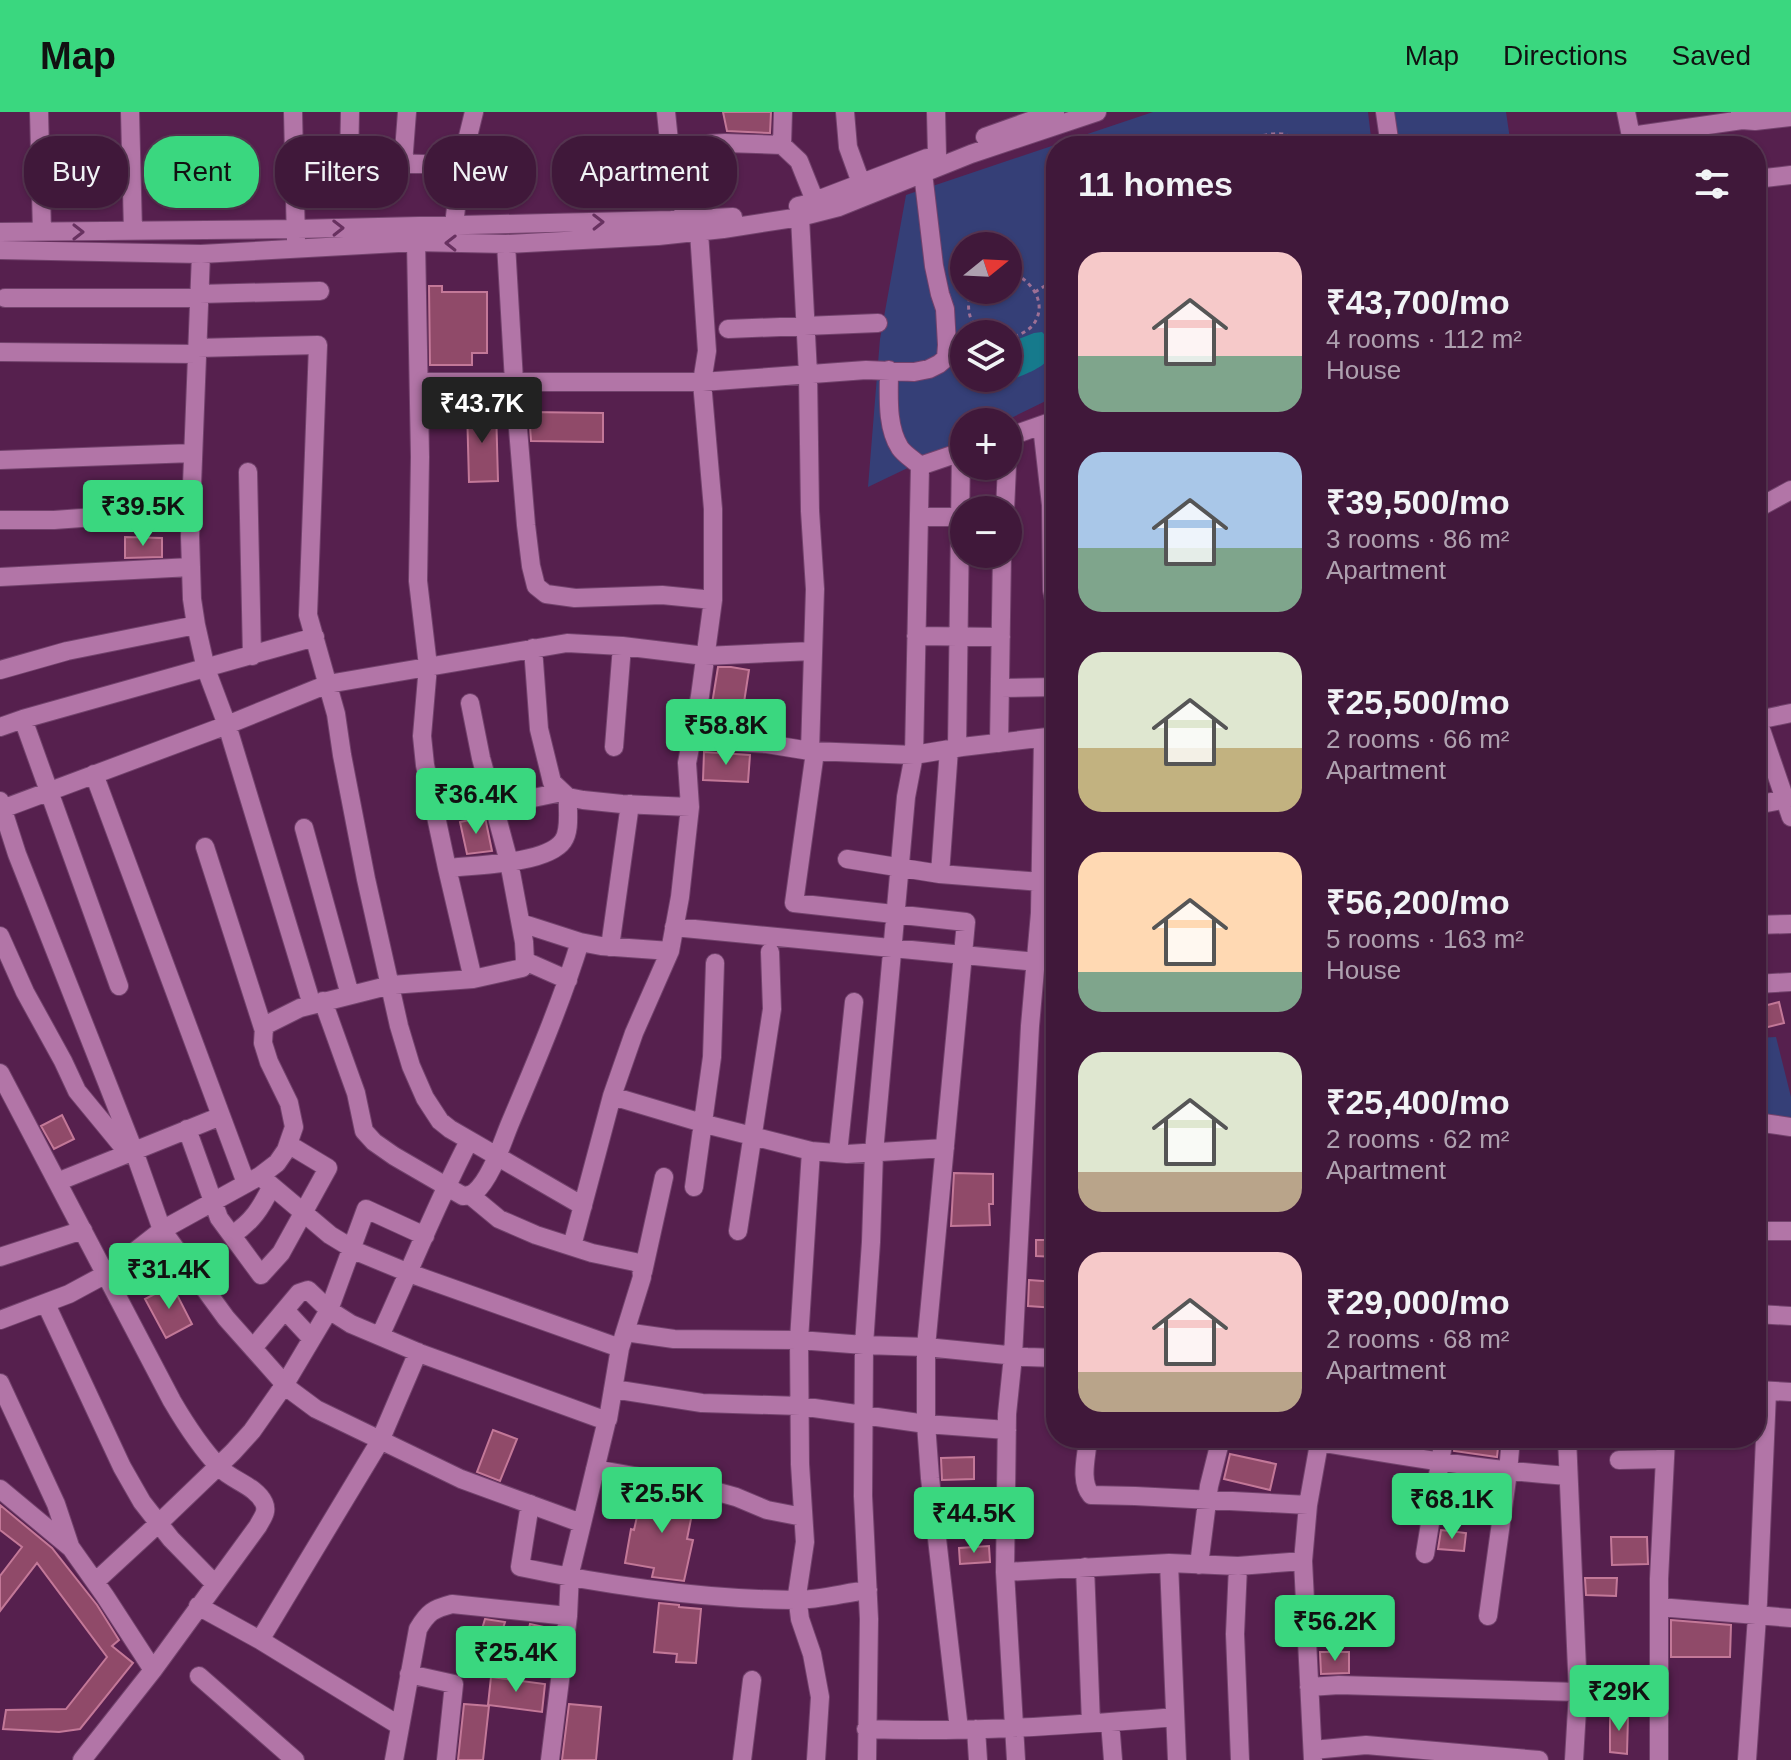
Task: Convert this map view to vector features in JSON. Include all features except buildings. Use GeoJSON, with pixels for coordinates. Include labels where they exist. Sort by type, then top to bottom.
{"type":"FeatureCollection","features":[{"type":"Feature","properties":{"kind":"street"},"geometry":{"type":"LineString","coordinates":[[39,112],[42,232]]}},
{"type":"Feature","properties":{"kind":"street"},"geometry":{"type":"LineString","coordinates":[[130,112],[133,231]]}},
{"type":"Feature","properties":{"kind":"street"},"geometry":{"type":"LineString","coordinates":[[293,112],[295,248]]}},
{"type":"Feature","properties":{"kind":"street"},"geometry":{"type":"LineString","coordinates":[[350,112],[350,136]]}},
{"type":"Feature","properties":{"kind":"street"},"geometry":{"type":"LineString","coordinates":[[405,136],[407,112]]}},
{"type":"Feature","properties":{"kind":"street"},"geometry":{"type":"LineString","coordinates":[[468,136],[474,112]]}},
{"type":"Feature","properties":{"kind":"street"},"geometry":{"type":"LineString","coordinates":[[666,112],[669,136]]}},
{"type":"Feature","properties":{"kind":"street"},"geometry":{"type":"LineString","coordinates":[[782,145],[783,112]]}},
{"type":"Feature","properties":{"kind":"street"},"geometry":{"type":"LineString","coordinates":[[845,112],[848,147],[861,183]]}},
{"type":"Feature","properties":{"kind":"street"},"geometry":{"type":"LineString","coordinates":[[936,112],[937,155]]}},
{"type":"Feature","properties":{"kind":"street"},"geometry":{"type":"LineString","coordinates":[[8,241],[201,254],[416,242],[506,244],[658,236],[692,225],[815,201],[1033,126],[1055,112]]}},
{"type":"Feature","properties":{"kind":"street"},"geometry":{"type":"LineString","coordinates":[[8,241],[42,232],[454,225],[692,225],[800,217],[839,207],[921,167],[937,155],[1033,126],[1097,112]]}},
{"type":"Feature","properties":{"kind":"street"},"geometry":{"type":"LineString","coordinates":[[1385,112],[1389,136]]}},
{"type":"Feature","properties":{"kind":"street"},"geometry":{"type":"LineString","coordinates":[[1626,112],[1631,136]]}},
{"type":"Feature","properties":{"kind":"street"},"geometry":{"type":"LineString","coordinates":[[1655,136],[1741,116],[1755,121],[1791,117]]}},
{"type":"Feature","properties":{"kind":"street"},"geometry":{"type":"LineString","coordinates":[[1701,126],[1702,136]]}},
{"type":"Feature","properties":{"kind":"street"},"geometry":{"type":"LineString","coordinates":[[737,143],[782,145],[799,161],[815,201]]}},
{"type":"Feature","properties":{"kind":"street"},"geometry":{"type":"LineString","coordinates":[[419,382],[702,382],[929,369],[946,358],[947,345],[945,309],[934,266],[921,167]]}},
{"type":"Feature","properties":{"kind":"street"},"geometry":{"type":"LineString","coordinates":[[1766,178],[1791,175]]}},
{"type":"Feature","properties":{"kind":"street"},"geometry":{"type":"LineString","coordinates":[[454,225],[456,208]]}},
{"type":"Feature","properties":{"kind":"street"},"geometry":{"type":"LineString","coordinates":[[572,1246],[612,1096],[634,1033],[670,951],[680,897],[690,807],[687,763],[713,600],[713,509],[702,382],[707,339],[692,225],[687,208]]}},
{"type":"Feature","properties":{"kind":"street"},"geometry":{"type":"LineString","coordinates":[[800,217],[815,589],[813,751],[794,903],[966,922],[926,1347],[926,1424],[930,1478],[968,1729],[978,1760]]}},
{"type":"Feature","properties":{"kind":"street"},"geometry":{"type":"LineString","coordinates":[[416,242],[418,581],[428,666],[422,736],[425,765],[473,979]]}},
{"type":"Feature","properties":{"kind":"street"},"geometry":{"type":"LineString","coordinates":[[506,244],[527,539],[536,586],[546,594],[575,598],[662,595],[713,600]]}},
{"type":"Feature","properties":{"kind":"street"},"geometry":{"type":"LineString","coordinates":[[201,254],[191,510],[191,567],[196,625],[206,669],[317,1003],[356,1093],[364,1131],[374,1142],[463,1196],[474,1193],[496,1156],[568,980],[580,942]]}},
{"type":"Feature","properties":{"kind":"street"},"geometry":{"type":"LineString","coordinates":[[5,298],[320,291]]}},
{"type":"Feature","properties":{"kind":"street"},"geometry":{"type":"LineString","coordinates":[[728,329],[878,323]]}},
{"type":"Feature","properties":{"kind":"street"},"geometry":{"type":"LineString","coordinates":[[0,352],[197,351],[318,345],[308,615],[336,714],[366,879],[411,1066],[425,1098],[440,1121],[583,1206]]}},
{"type":"Feature","properties":{"kind":"street"},"geometry":{"type":"LineString","coordinates":[[867,1760],[869,1619],[863,1496],[864,1345],[874,1152],[906,797],[914,755],[920,466],[901,449],[894,432],[889,370]]}},
{"type":"Feature","properties":{"kind":"street"},"geometry":{"type":"LineString","coordinates":[[1022,433],[1046,424]]}},
{"type":"Feature","properties":{"kind":"street"},"geometry":{"type":"LineString","coordinates":[[0,460],[193,453]]}},
{"type":"Feature","properties":{"kind":"street"},"geometry":{"type":"LineString","coordinates":[[920,466],[950,456]]}},
{"type":"Feature","properties":{"kind":"street"},"geometry":{"type":"LineString","coordinates":[[248,472],[252,656]]}},
{"type":"Feature","properties":{"kind":"street"},"geometry":{"type":"LineString","coordinates":[[1766,501],[1791,490]]}},
{"type":"Feature","properties":{"kind":"street"},"geometry":{"type":"LineString","coordinates":[[0,520],[54,520],[191,510]]}},
{"type":"Feature","properties":{"kind":"street"},"geometry":{"type":"LineString","coordinates":[[919,517],[950,517]]}},
{"type":"Feature","properties":{"kind":"street"},"geometry":{"type":"LineString","coordinates":[[0,577],[191,567]]}},
{"type":"Feature","properties":{"kind":"street"},"geometry":{"type":"LineString","coordinates":[[940,874],[953,749],[960,568]]}},
{"type":"Feature","properties":{"kind":"street"},"geometry":{"type":"LineString","coordinates":[[999,743],[1002,568]]}},
{"type":"Feature","properties":{"kind":"street"},"geometry":{"type":"LineString","coordinates":[[0,670],[67,651],[196,625]]}},
{"type":"Feature","properties":{"kind":"street"},"geometry":{"type":"LineString","coordinates":[[916,636],[1001,637]]}},
{"type":"Feature","properties":{"kind":"street"},"geometry":{"type":"LineString","coordinates":[[0,727],[315,637]]}},
{"type":"Feature","properties":{"kind":"street"},"geometry":{"type":"LineString","coordinates":[[581,1523],[461,1479],[316,1409],[285,1384],[226,1318],[162,1230],[1,805],[49,791],[328,684],[567,643],[705,656],[812,651]]}},
{"type":"Feature","properties":{"kind":"street"},"geometry":{"type":"LineString","coordinates":[[614,747],[622,646]]}},
{"type":"Feature","properties":{"kind":"street"},"geometry":{"type":"LineString","coordinates":[[447,868],[536,857],[555,849],[564,841],[567,831],[565,795],[552,782],[539,729],[533,648]]}},
{"type":"Feature","properties":{"kind":"street"},"geometry":{"type":"LineString","coordinates":[[1000,688],[1046,687]]}},
{"type":"Feature","properties":{"kind":"street"},"geometry":{"type":"LineString","coordinates":[[0,1320],[46,1304],[106,1274],[162,1230],[212,1202],[259,1182],[277,1163],[294,1127],[289,1103],[263,1043],[264,1026],[317,1003],[391,985],[473,979],[522,968],[525,961],[521,923],[470,703]]}},
{"type":"Feature","properties":{"kind":"street"},"geometry":{"type":"LineString","coordinates":[[1766,717],[1791,713]]}},
{"type":"Feature","properties":{"kind":"street"},"geometry":{"type":"LineString","coordinates":[[23,719],[119,986]]}},
{"type":"Feature","properties":{"kind":"street"},"geometry":{"type":"LineString","coordinates":[[691,739],[767,744],[813,751],[914,755],[1046,738]]}},
{"type":"Feature","properties":{"kind":"street"},"geometry":{"type":"LineString","coordinates":[[1766,744],[1788,808],[1766,806]]}},
{"type":"Feature","properties":{"kind":"street"},"geometry":{"type":"LineString","coordinates":[[94,774],[221,1116],[259,1182],[352,1249],[409,1273],[622,1340],[799,1340],[1046,1358]]}},
{"type":"Feature","properties":{"kind":"street"},"geometry":{"type":"LineString","coordinates":[[533,798],[565,795],[630,804],[690,807]]}},
{"type":"Feature","properties":{"kind":"street"},"geometry":{"type":"LineString","coordinates":[[1046,802],[1041,882],[1046,905]]}},
{"type":"Feature","properties":{"kind":"street"},"geometry":{"type":"LineString","coordinates":[[610,947],[630,804]]}},
{"type":"Feature","properties":{"kind":"street"},"geometry":{"type":"LineString","coordinates":[[304,828],[350,995]]}},
{"type":"Feature","properties":{"kind":"street"},"geometry":{"type":"LineString","coordinates":[[205,847],[264,1031]]}},
{"type":"Feature","properties":{"kind":"street"},"geometry":{"type":"LineString","coordinates":[[847,859],[940,874],[1041,882]]}},
{"type":"Feature","properties":{"kind":"street"},"geometry":{"type":"LineString","coordinates":[[521,923],[580,942],[670,951]]}},
{"type":"Feature","properties":{"kind":"street"},"geometry":{"type":"LineString","coordinates":[[1016,1760],[1005,1572],[1007,1430],[1030,1026],[1036,970],[1046,923]]}},
{"type":"Feature","properties":{"kind":"street"},"geometry":{"type":"LineString","coordinates":[[1766,925],[1791,924]]}},
{"type":"Feature","properties":{"kind":"street"},"geometry":{"type":"LineString","coordinates":[[674,927],[963,955],[1046,974]]}},
{"type":"Feature","properties":{"kind":"street"},"geometry":{"type":"LineString","coordinates":[[0,936],[25,992],[77,1091],[131,1152]]}},
{"type":"Feature","properties":{"kind":"street"},"geometry":{"type":"LineString","coordinates":[[738,1231],[772,1009],[770,952]]}},
{"type":"Feature","properties":{"kind":"street"},"geometry":{"type":"LineString","coordinates":[[525,961],[568,980]]}},
{"type":"Feature","properties":{"kind":"street"},"geometry":{"type":"LineString","coordinates":[[694,1187],[712,1057],[715,963]]}},
{"type":"Feature","properties":{"kind":"street"},"geometry":{"type":"LineString","coordinates":[[1766,983],[1791,982]]}},
{"type":"Feature","properties":{"kind":"street"},"geometry":{"type":"LineString","coordinates":[[838,1153],[854,1002]]}},
{"type":"Feature","properties":{"kind":"street"},"geometry":{"type":"LineString","coordinates":[[0,1073],[172,1401],[190,1430],[222,1470],[258,1493],[266,1508],[258,1526],[153,1670],[82,1760]]}},
{"type":"Feature","properties":{"kind":"street"},"geometry":{"type":"LineString","coordinates":[[612,1096],[703,1124],[811,1151],[838,1153],[945,1148]]}},
{"type":"Feature","properties":{"kind":"street"},"geometry":{"type":"LineString","coordinates":[[57,1182],[221,1116]]}},
{"type":"Feature","properties":{"kind":"street"},"geometry":{"type":"LineString","coordinates":[[1766,1123],[1791,1127]]}},
{"type":"Feature","properties":{"kind":"street"},"geometry":{"type":"LineString","coordinates":[[187,1129],[219,1218],[261,1275],[281,1253],[328,1168],[288,1144]]}},
{"type":"Feature","properties":{"kind":"street"},"geometry":{"type":"LineString","coordinates":[[380,1336],[445,1186],[469,1141]]}},
{"type":"Feature","properties":{"kind":"street"},"geometry":{"type":"LineString","coordinates":[[811,1151],[799,1340],[800,1464],[805,1542],[798,1600],[820,1697],[816,1760]]}},
{"type":"Feature","properties":{"kind":"street"},"geometry":{"type":"LineString","coordinates":[[550,1760],[570,1578],[607,1420],[622,1340],[643,1272],[664,1177]]}},
{"type":"Feature","properties":{"kind":"street"},"geometry":{"type":"LineString","coordinates":[[232,1235],[248,1225],[259,1210],[259,1182]]}},
{"type":"Feature","properties":{"kind":"street"},"geometry":{"type":"LineString","coordinates":[[470,1195],[499,1219],[592,1253],[635,1262],[643,1272]]}},
{"type":"Feature","properties":{"kind":"street"},"geometry":{"type":"LineString","coordinates":[[95,1582],[252,1431],[285,1384],[329,1310],[366,1209],[425,1236]]}},
{"type":"Feature","properties":{"kind":"street"},"geometry":{"type":"LineString","coordinates":[[0,1257],[83,1230]]}},
{"type":"Feature","properties":{"kind":"street"},"geometry":{"type":"LineString","coordinates":[[1766,1231],[1791,1231]]}},
{"type":"Feature","properties":{"kind":"street"},"geometry":{"type":"LineString","coordinates":[[253,1348],[299,1293],[308,1290],[329,1310],[351,1324],[418,1352],[607,1420]]}},
{"type":"Feature","properties":{"kind":"street"},"geometry":{"type":"LineString","coordinates":[[46,1304],[122,1467],[142,1502],[171,1539],[215,1584]]}},
{"type":"Feature","properties":{"kind":"street"},"geometry":{"type":"LineString","coordinates":[[285,1310],[311,1338]]}},
{"type":"Feature","properties":{"kind":"street"},"geometry":{"type":"LineString","coordinates":[[1766,1315],[1791,1316]]}},
{"type":"Feature","properties":{"kind":"street"},"geometry":{"type":"LineString","coordinates":[[260,1640],[380,1441],[418,1352]]}},
{"type":"Feature","properties":{"kind":"street"},"geometry":{"type":"LineString","coordinates":[[0,1383],[56,1504],[71,1548]]}},
{"type":"Feature","properties":{"kind":"street"},"geometry":{"type":"LineString","coordinates":[[613,1389],[702,1403],[800,1406],[926,1424],[1007,1430]]}},
{"type":"Feature","properties":{"kind":"street"},"geometry":{"type":"LineString","coordinates":[[1766,1391],[1791,1392]]}},
{"type":"Feature","properties":{"kind":"street"},"geometry":{"type":"LineString","coordinates":[[1087,1448],[1084,1483],[1091,1495],[1308,1505]]}},
{"type":"Feature","properties":{"kind":"street"},"geometry":{"type":"LineString","coordinates":[[1199,1565],[1209,1486],[1218,1448]]}},
{"type":"Feature","properties":{"kind":"street"},"geometry":{"type":"LineString","coordinates":[[1318,1448],[1303,1561],[1313,1755],[1366,1745],[1421,1754],[1539,1760]]}},
{"type":"Feature","properties":{"kind":"street"},"geometry":{"type":"LineString","coordinates":[[1361,1448],[1440,1463],[1568,1476]]}},
{"type":"Feature","properties":{"kind":"street"},"geometry":{"type":"LineString","coordinates":[[1425,1554],[1442,1448]]}},
{"type":"Feature","properties":{"kind":"street"},"geometry":{"type":"LineString","coordinates":[[1488,1616],[1510,1448]]}},
{"type":"Feature","properties":{"kind":"street"},"geometry":{"type":"LineString","coordinates":[[1567,1448],[1578,1692],[1574,1760]]}},
{"type":"Feature","properties":{"kind":"street"},"geometry":{"type":"LineString","coordinates":[[1659,1760],[1659,1607],[1666,1448]]}},
{"type":"Feature","properties":{"kind":"street"},"geometry":{"type":"LineString","coordinates":[[1747,1760],[1757,1614],[1761,1448]]}},
{"type":"Feature","properties":{"kind":"street"},"geometry":{"type":"LineString","coordinates":[[1619,1460],[1665,1459]]}},
{"type":"Feature","properties":{"kind":"street"},"geometry":{"type":"LineString","coordinates":[[595,1469],[707,1489],[767,1510],[803,1517]]}},
{"type":"Feature","properties":{"kind":"street"},"geometry":{"type":"LineString","coordinates":[[0,1489],[71,1548],[153,1670]]}},
{"type":"Feature","properties":{"kind":"street"},"geometry":{"type":"LineString","coordinates":[[530,1504],[520,1567],[570,1578],[677,1593],[798,1600],[868,1590]]}},
{"type":"Feature","properties":{"kind":"street"},"geometry":{"type":"LineString","coordinates":[[1005,1572],[1169,1563],[1238,1566],[1303,1561]]}},
{"type":"Feature","properties":{"kind":"street"},"geometry":{"type":"LineString","coordinates":[[1169,1563],[1177,1760]]}},
{"type":"Feature","properties":{"kind":"street"},"geometry":{"type":"LineString","coordinates":[[1238,1566],[1235,1634],[1240,1760]]}},
{"type":"Feature","properties":{"kind":"street"},"geometry":{"type":"LineString","coordinates":[[1085,1567],[1101,1723],[1113,1760]]}},
{"type":"Feature","properties":{"kind":"street"},"geometry":{"type":"LineString","coordinates":[[394,1760],[418,1629],[427,1614],[452,1604],[568,1616]]}},
{"type":"Feature","properties":{"kind":"street"},"geometry":{"type":"LineString","coordinates":[[198,1606],[260,1640],[400,1726]]}},
{"type":"Feature","properties":{"kind":"street"},"geometry":{"type":"LineString","coordinates":[[1659,1607],[1791,1618]]}},
{"type":"Feature","properties":{"kind":"street"},"geometry":{"type":"LineString","coordinates":[[409,1674],[454,1684],[446,1760]]}},
{"type":"Feature","properties":{"kind":"street"},"geometry":{"type":"LineString","coordinates":[[199,1676],[295,1760]]}},
{"type":"Feature","properties":{"kind":"street"},"geometry":{"type":"LineString","coordinates":[[742,1760],[752,1680]]}},
{"type":"Feature","properties":{"kind":"street"},"geometry":{"type":"LineString","coordinates":[[1309,1687],[1339,1685],[1578,1692]]}},
{"type":"Feature","properties":{"kind":"street"},"geometry":{"type":"LineString","coordinates":[[866,1729],[1013,1729],[1175,1717]]}},
{"type":"Feature","properties":{"kind":"path"},"geometry":{"type":"LineString","coordinates":[[1264,136],[1281,133],[1288,136]]}},
{"type":"Feature","properties":{"kind":"path"},"geometry":{"type":"LineString","coordinates":[[1022,277],[1035,292],[1039,312],[1035,323],[1022,332]]}},
{"type":"Feature","properties":{"kind":"path"},"geometry":{"type":"LineString","coordinates":[[1035,292],[1046,285]]}},
{"type":"Feature","properties":{"kind":"shaded area"},"geometry":{"type":"Polygon","coordinates":[[[1153,112],[1368,112],[1371,136],[1082,136],[1153,112]]]}},
{"type":"Feature","properties":{"kind":"shaded area"},"geometry":{"type":"Polygon","coordinates":[[[1389,112],[1506,112],[1510,136],[1392,136],[1389,112]]]}},
{"type":"Feature","properties":{"kind":"shaded area"},"geometry":{"type":"Polygon","coordinates":[[[1046,148],[1046,401],[1022,413],[1022,408],[950,408],[950,448],[868,487],[880,339],[906,195],[1046,148]]]}},
{"type":"Feature","properties":{"kind":"shaded area"},"geometry":{"type":"Polygon","coordinates":[[[1042,332],[1046,337],[1046,362],[1022,376],[1022,338],[1042,332]]]}},
{"type":"Feature","properties":{"kind":"shaded area"},"geometry":{"type":"Polygon","coordinates":[[[1776,1037],[1791,1097],[1791,1127],[1766,1123],[1766,1038],[1776,1037]]]}}]}
